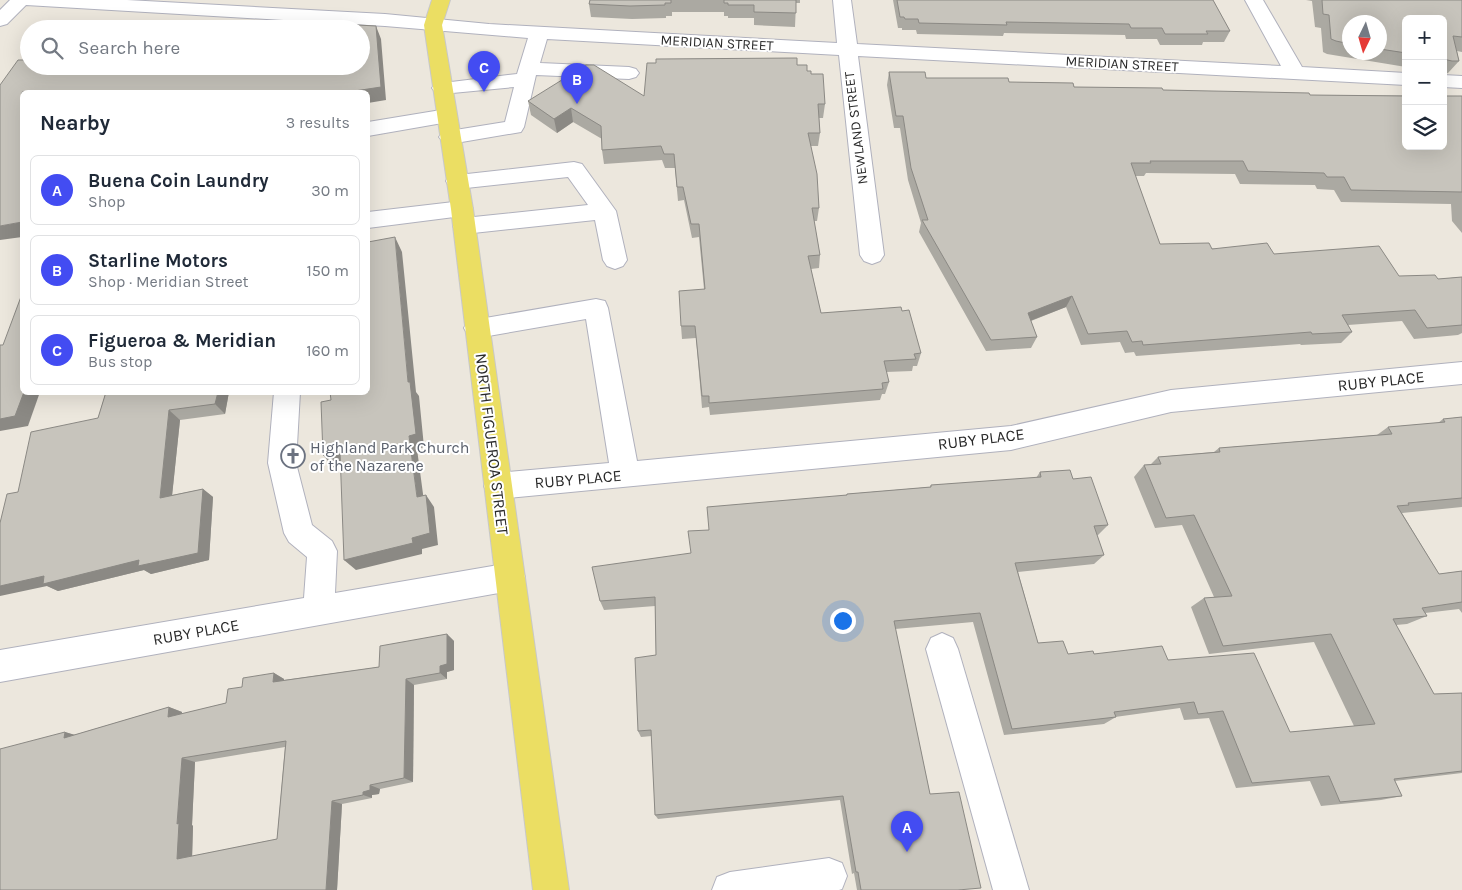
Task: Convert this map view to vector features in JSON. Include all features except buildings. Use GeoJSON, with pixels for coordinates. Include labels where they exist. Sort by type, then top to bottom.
{"type":"FeatureCollection","features":[{"type":"Feature","properties":{"kind":"main road","name":"NORTH FIGUEROA STREET"},"geometry":{"type":"LineString","coordinates":[[441,0],[433,25],[463,218],[551,890]]}},
{"type":"Feature","properties":{"kind":"street"},"geometry":{"type":"LineString","coordinates":[[0,20],[21,0]]}},
{"type":"Feature","properties":{"kind":"street","name":"MERIDIAN STREET"},"geometry":{"type":"LineString","coordinates":[[29,0],[385,20],[538,33],[1402,79]]}},
{"type":"Feature","properties":{"kind":"street","name":"NEWLAND STREET"},"geometry":{"type":"LineString","coordinates":[[842,0],[872,255]]}},
{"type":"Feature","properties":{"kind":"street"},"geometry":{"type":"LineString","coordinates":[[1254,0],[1294,73]]}},
{"type":"Feature","properties":{"kind":"street"},"geometry":{"type":"LineString","coordinates":[[370,129],[448,126],[514,127],[538,33]]}},
{"type":"Feature","properties":{"kind":"street"},"geometry":{"type":"LineString","coordinates":[[596,71],[604,36]]}},
{"type":"Feature","properties":{"kind":"street"},"geometry":{"type":"LineString","coordinates":[[442,88],[527,74],[596,71],[629,73]]}},
{"type":"Feature","properties":{"kind":"street"},"geometry":{"type":"LineString","coordinates":[[1447,81],[1462,82]]}},
{"type":"Feature","properties":{"kind":"street"},"geometry":{"type":"LineString","coordinates":[[457,181],[574,168],[605,211],[615,260]]}},
{"type":"Feature","properties":{"kind":"street"},"geometry":{"type":"LineString","coordinates":[[370,220],[463,218],[605,211]]}},
{"type":"Feature","properties":{"kind":"street"},"geometry":{"type":"LineString","coordinates":[[477,328],[596,308],[625,474]]}},
{"type":"Feature","properties":{"kind":"street","name":"RUBY PLACE"},"geometry":{"type":"LineString","coordinates":[[498,486],[1011,438],[1170,401],[1462,373]]}},
{"type":"Feature","properties":{"kind":"street"},"geometry":{"type":"LineString","coordinates":[[287,395],[282,463],[299,533],[322,551],[320,610]]}},
{"type":"Feature","properties":{"kind":"street","name":"RUBY PLACE"},"geometry":{"type":"LineString","coordinates":[[0,666],[510,577]]}},
{"type":"Feature","properties":{"kind":"street"},"geometry":{"type":"LineString","coordinates":[[942,649],[1011,890]]}},
{"type":"Feature","properties":{"kind":"street"},"geometry":{"type":"LineString","coordinates":[[730,890],[780,886],[829,876]]}},
{"type":"Feature","properties":{"kind":"place","name":"Figueroa & Meridian"},"geometry":{"type":"Point","coordinates":[484,92]}},
{"type":"Feature","properties":{"kind":"place","name":"Starline Motors"},"geometry":{"type":"Point","coordinates":[577,104]}},
{"type":"Feature","properties":{"kind":"place","name":"Highland Park Church of the Nazarene"},"geometry":{"type":"Point","coordinates":[293,456]}},
{"type":"Feature","properties":{"kind":"place","name":"Buena Coin Laundry"},"geometry":{"type":"Point","coordinates":[907,852]}}]}
